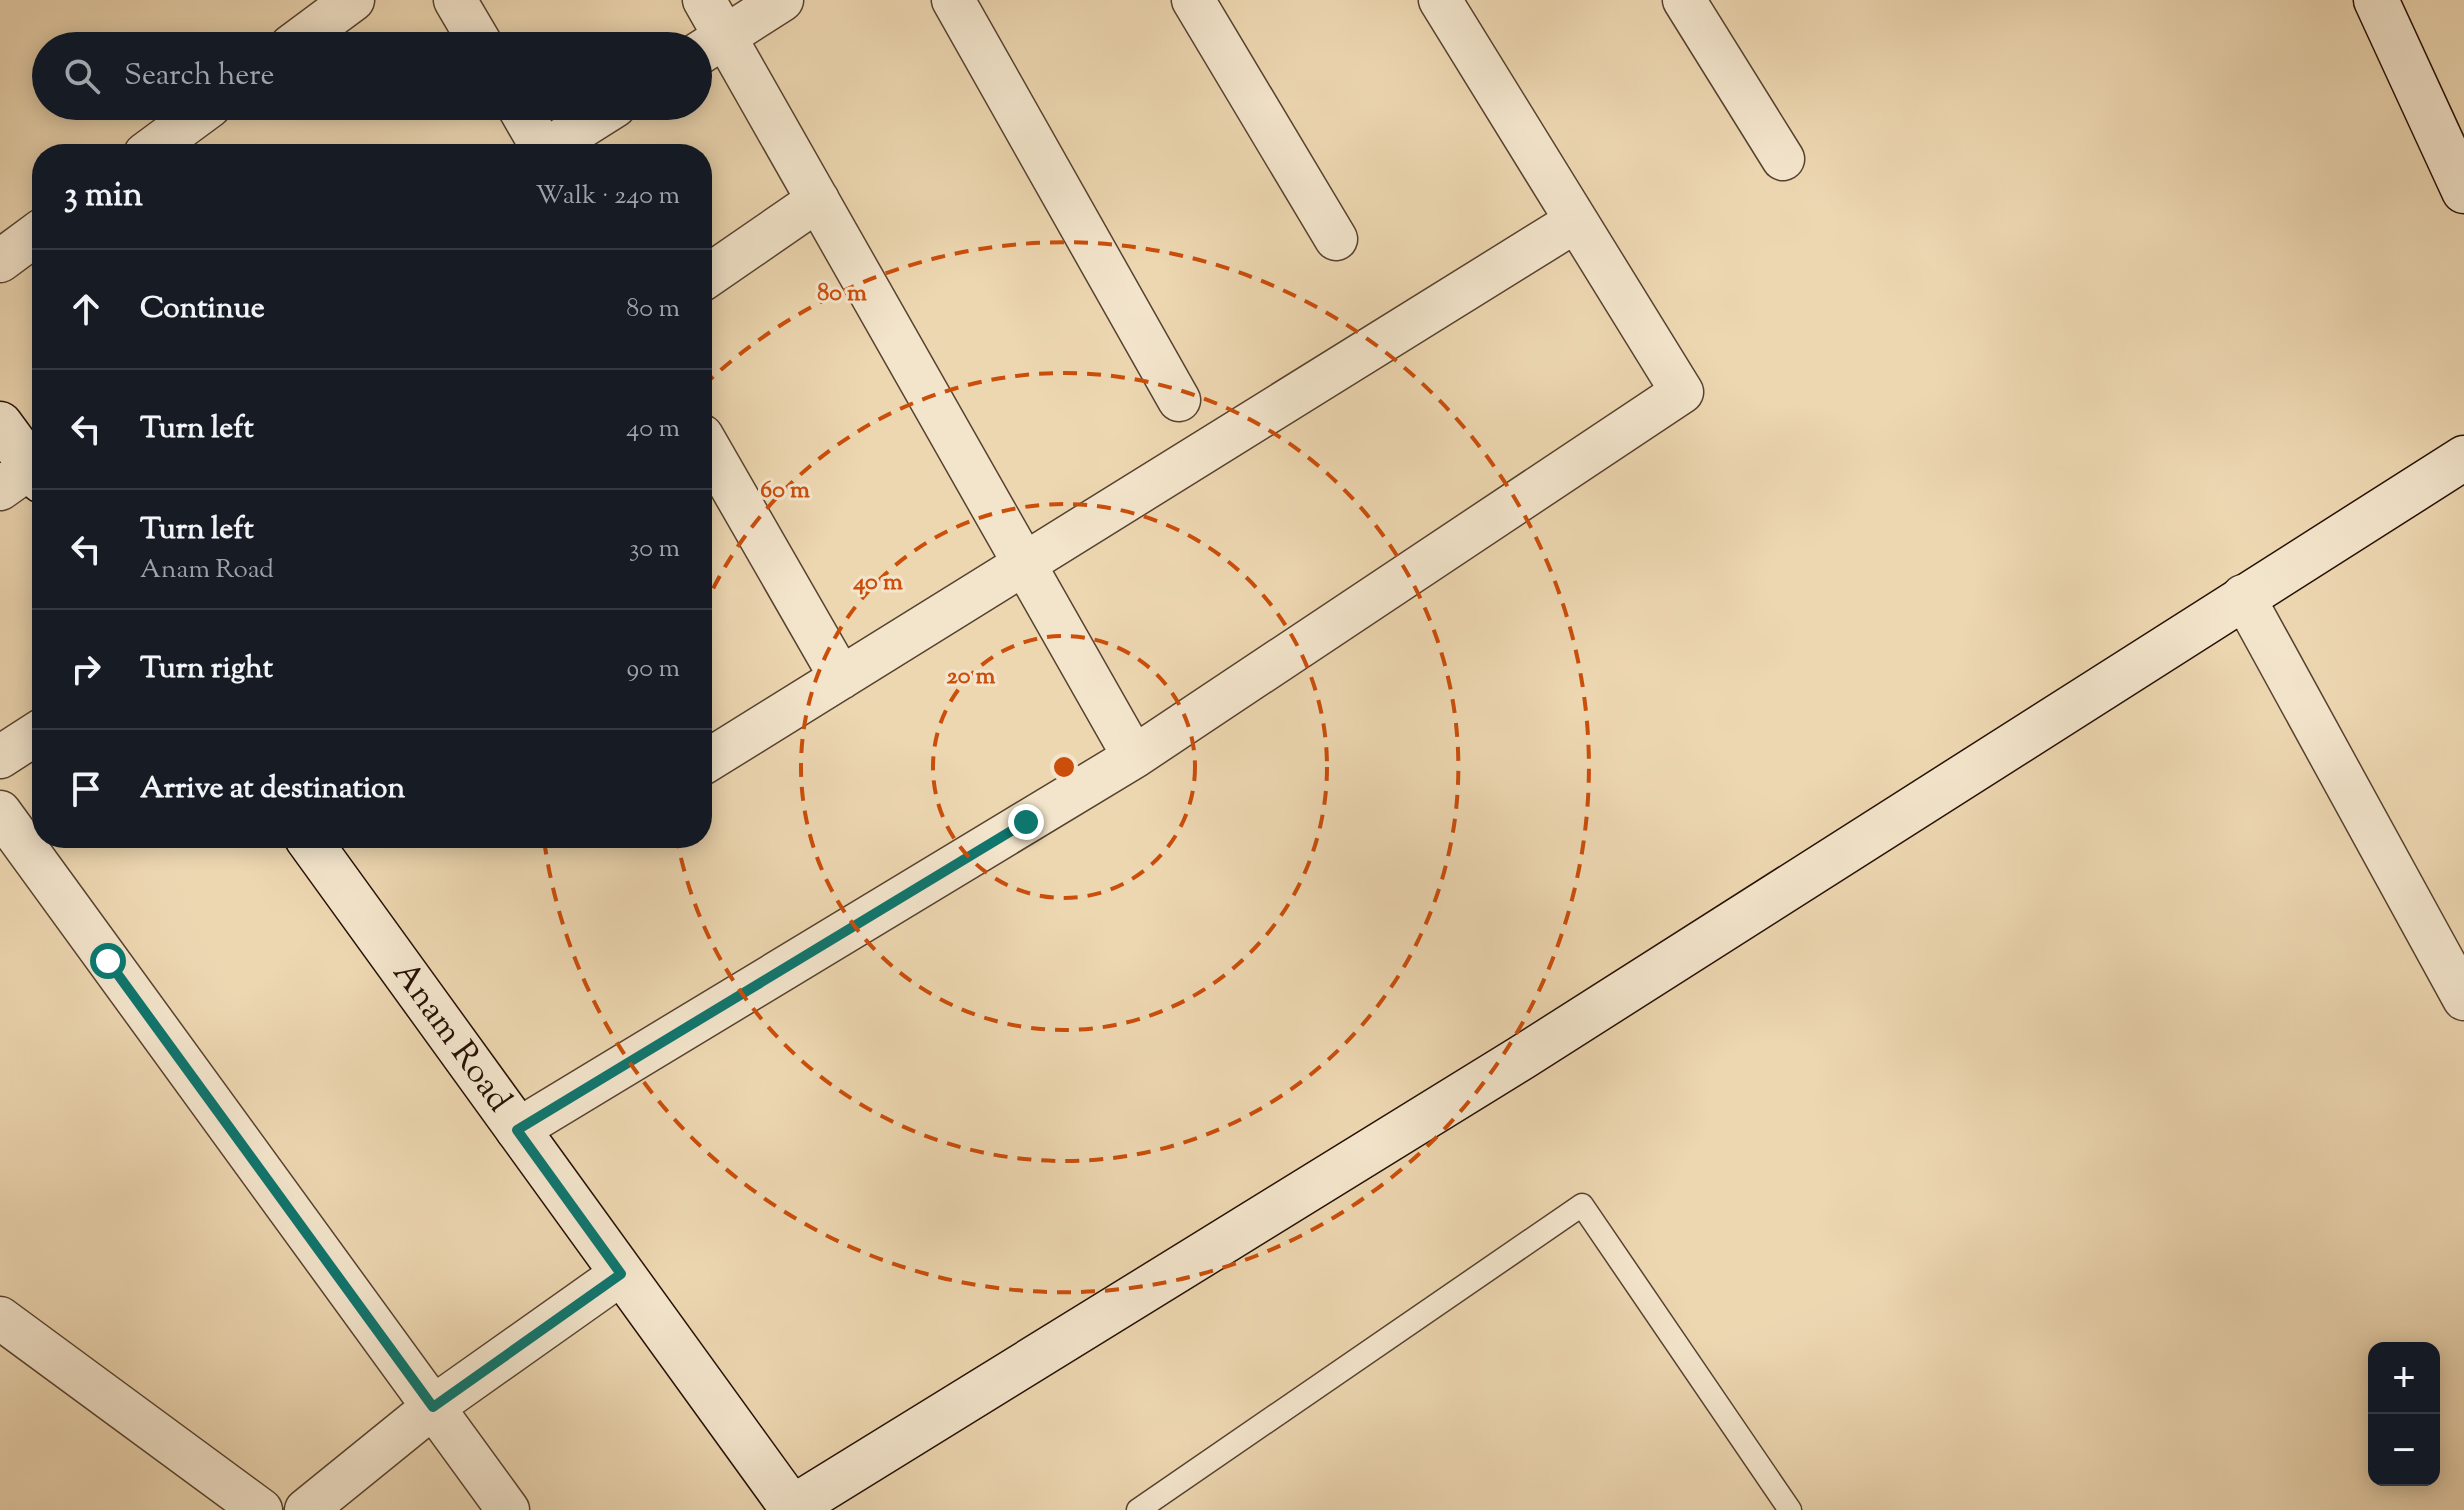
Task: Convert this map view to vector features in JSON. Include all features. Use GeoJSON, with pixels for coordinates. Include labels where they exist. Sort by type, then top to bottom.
{"type":"FeatureCollection","features":[{"type":"Feature","properties":{"kind":"street"},"geometry":{"type":"LineString","coordinates":[[310,32],[353,0]]}},
{"type":"Feature","properties":{"kind":"street"},"geometry":{"type":"LineString","coordinates":[[455,0],[474,32]]}},
{"type":"Feature","properties":{"kind":"street"},"geometry":{"type":"LineString","coordinates":[[704,0],[710,32]]}},
{"type":"Feature","properties":{"kind":"street"},"geometry":{"type":"LineString","coordinates":[[782,0],[712,45],[818,200],[1134,757]]}},
{"type":"Feature","properties":{"kind":"street"},"geometry":{"type":"LineString","coordinates":[[953,0],[1179,400]]}},
{"type":"Feature","properties":{"kind":"street"},"geometry":{"type":"LineString","coordinates":[[1193,0],[1336,239]]}},
{"type":"Feature","properties":{"kind":"street"},"geometry":{"type":"LineString","coordinates":[[517,1130],[1134,757],[1682,392],[1440,0]]}},
{"type":"Feature","properties":{"kind":"street"},"geometry":{"type":"LineString","coordinates":[[1684,0],[1783,159]]}},
{"type":"Feature","properties":{"kind":"street"},"geometry":{"type":"LineString","coordinates":[[2376,0],[2464,191]]}},
{"type":"Feature","properties":{"kind":"street"},"geometry":{"type":"LineString","coordinates":[[159,144],[191,120]]}},
{"type":"Feature","properties":{"kind":"street"},"geometry":{"type":"LineString","coordinates":[[525,120],[537,144]]}},
{"type":"Feature","properties":{"kind":"street"},"geometry":{"type":"LineString","coordinates":[[554,144],[592,120]]}},
{"type":"Feature","properties":{"kind":"street"},"geometry":{"type":"LineString","coordinates":[[712,273],[818,200]]}},
{"type":"Feature","properties":{"kind":"street"},"geometry":{"type":"LineString","coordinates":[[712,758],[1576,221]]}},
{"type":"Feature","properties":{"kind":"street"},"geometry":{"type":"LineString","coordinates":[[0,261],[32,237]]}},
{"type":"Feature","properties":{"kind":"street"},"geometry":{"type":"LineString","coordinates":[[0,424],[24,479]]}},
{"type":"Feature","properties":{"kind":"street"},"geometry":{"type":"LineString","coordinates":[[712,453],[841,678]]}},
{"type":"Feature","properties":{"kind":"street"},"geometry":{"type":"LineString","coordinates":[[792,1509],[1521,1058],[2464,458]]}},
{"type":"Feature","properties":{"kind":"street"},"geometry":{"type":"LineString","coordinates":[[2243,596],[2464,999]]}},
{"type":"Feature","properties":{"kind":"street"},"geometry":{"type":"LineString","coordinates":[[0,757],[32,736]]}},
{"type":"Feature","properties":{"kind":"street"},"geometry":{"type":"LineString","coordinates":[[0,812],[508,1510]]}},
{"type":"Feature","properties":{"kind":"street","name":"Anam Road"},"geometry":{"type":"LineString","coordinates":[[314,848],[792,1509]]}},
{"type":"Feature","properties":{"kind":"street"},"geometry":{"type":"LineString","coordinates":[[306,1510],[433,1407],[621,1274]]}},
{"type":"Feature","properties":{"kind":"street"},"geometry":{"type":"LineString","coordinates":[[0,1318],[261,1510]]}},
{"type":"Feature","properties":{"kind":"lane"},"geometry":{"type":"LineString","coordinates":[[1138,1510],[1582,1205],[1790,1510]]}},
{"type":"Feature","properties":{"kind":"route"},"geometry":{"type":"LineString","coordinates":[[108,961],[433,1407],[621,1274],[517,1130],[1026,822]]}}]}
